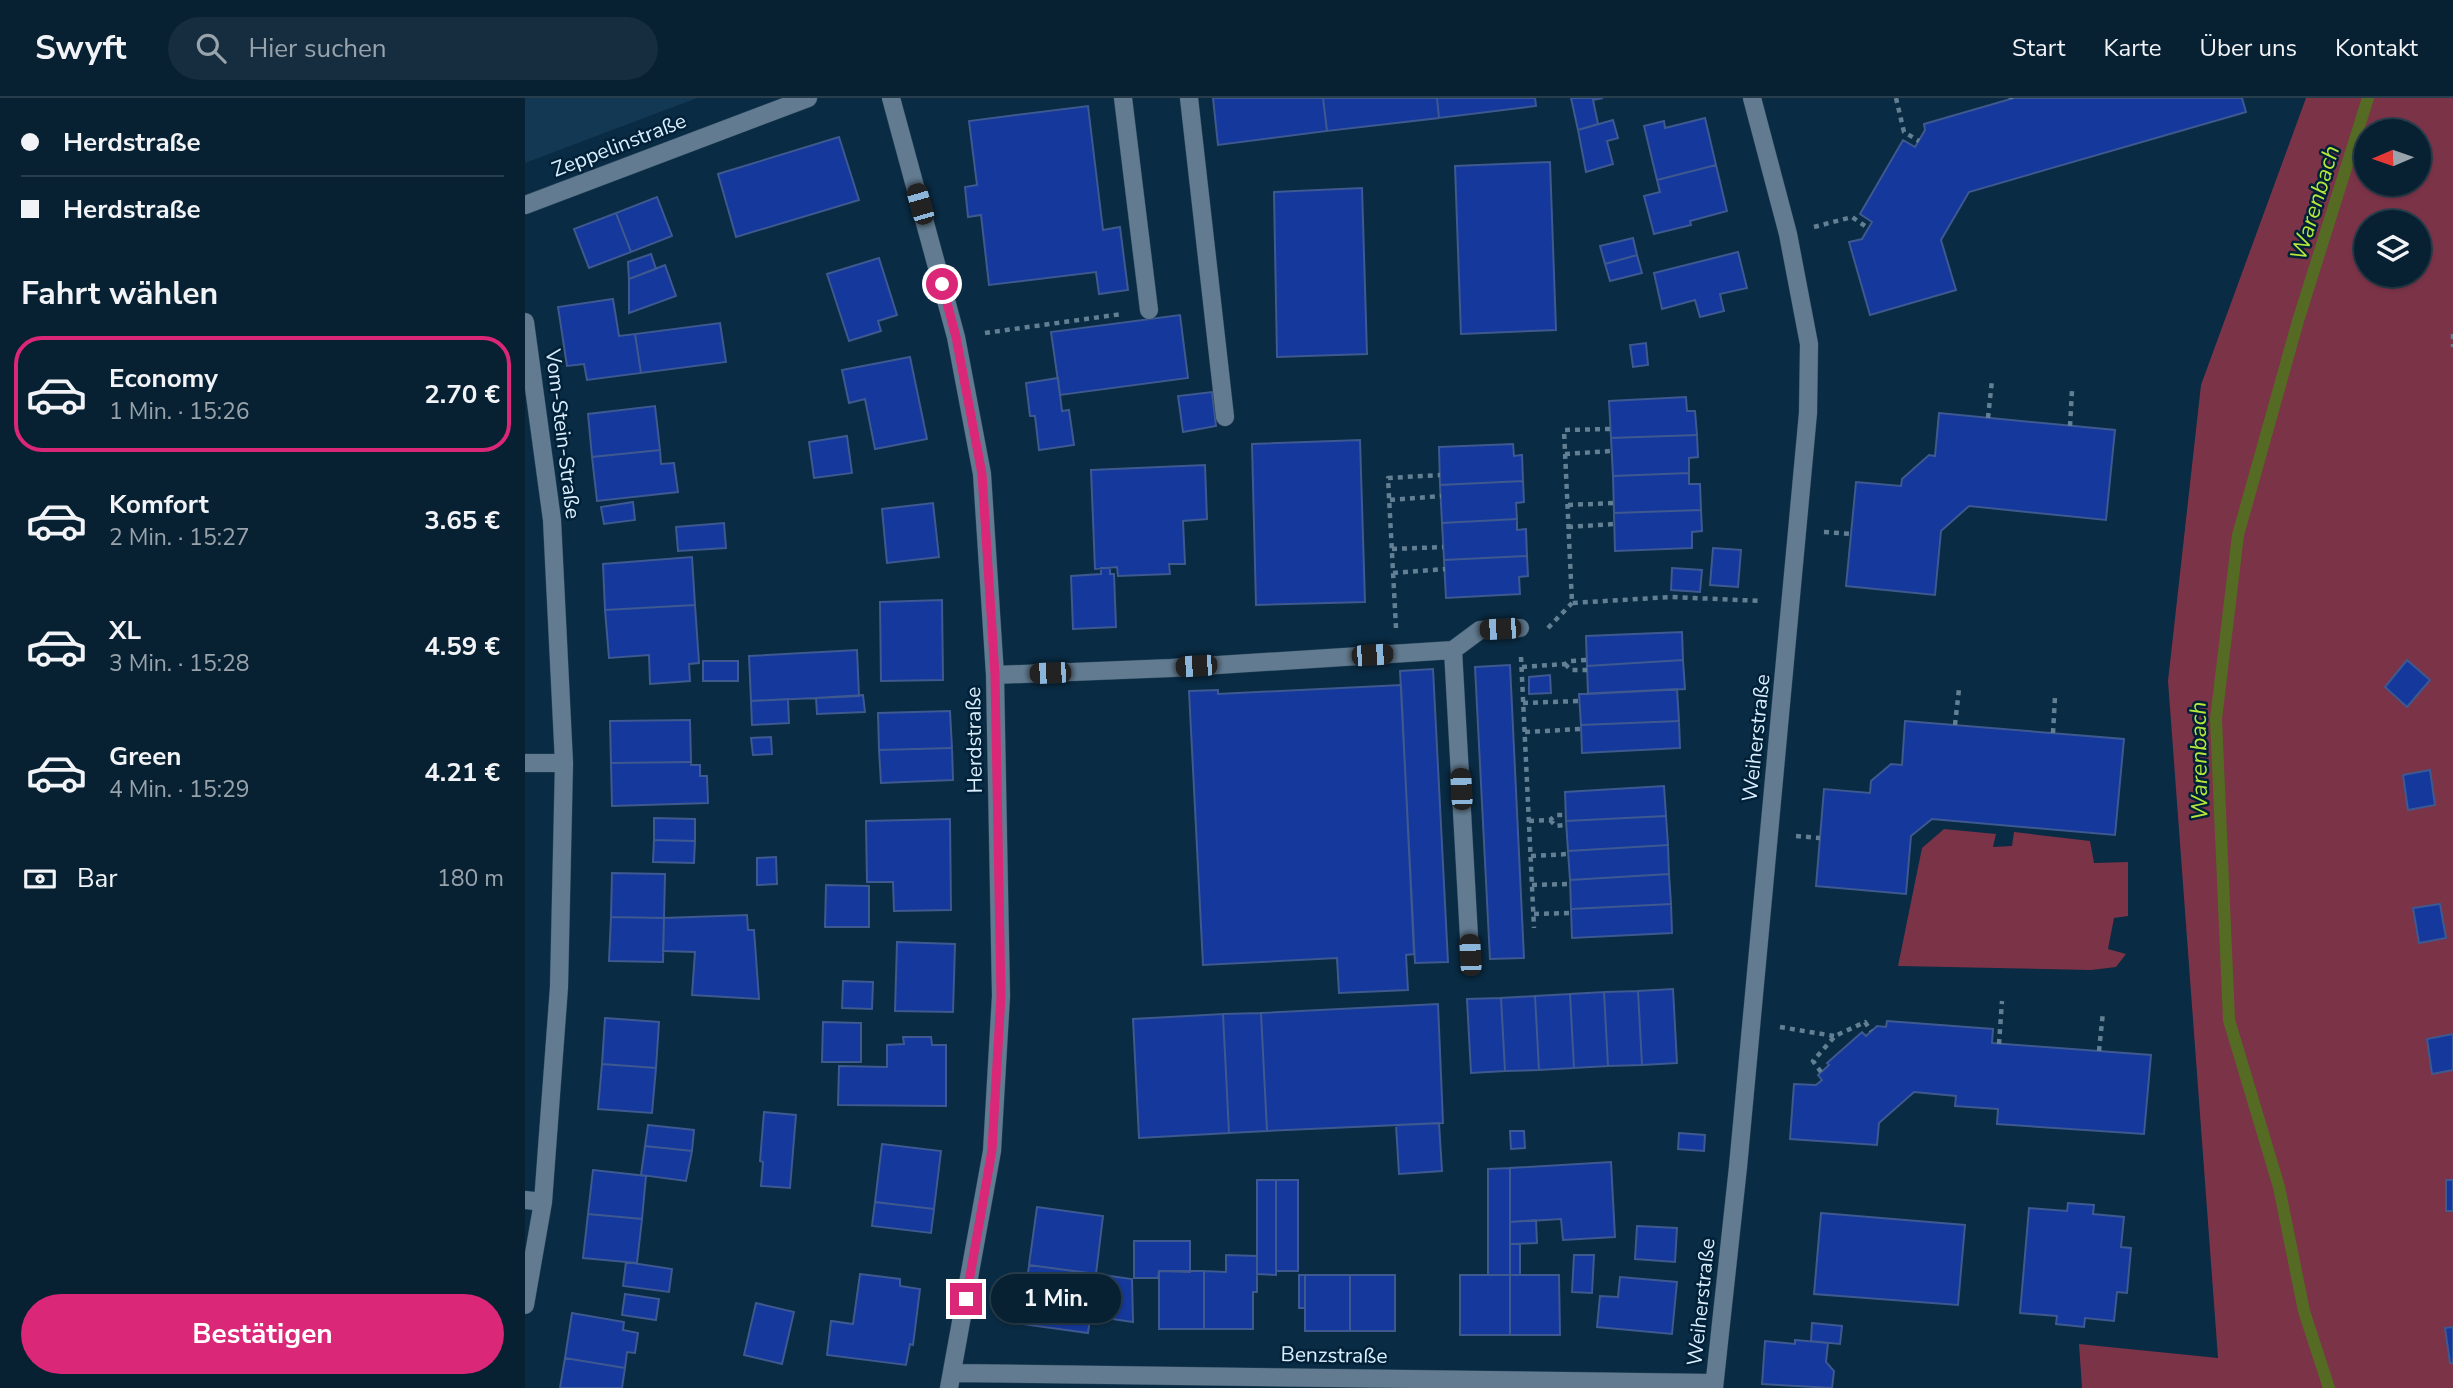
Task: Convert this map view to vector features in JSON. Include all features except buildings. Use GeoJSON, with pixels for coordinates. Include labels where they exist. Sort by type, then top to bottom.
{"type":"FeatureCollection","features":[{"type":"Feature","properties":{"kind":"street","name":"Zeppelinstraße"},"geometry":{"type":"LineString","coordinates":[[525,205],[807,98]]}},
{"type":"Feature","properties":{"kind":"street","name":"Herdstraße"},"geometry":{"type":"LineString","coordinates":[[891,98],[956,337],[982,474],[995,675],[1000,1009],[992,1150],[951,1380]]}},
{"type":"Feature","properties":{"kind":"street"},"geometry":{"type":"LineString","coordinates":[[1123,98],[1149,310]]}},
{"type":"Feature","properties":{"kind":"street"},"geometry":{"type":"LineString","coordinates":[[1189,98],[1225,416]]}},
{"type":"Feature","properties":{"kind":"street","name":"Weiherstraße"},"geometry":{"type":"LineString","coordinates":[[1714,1386],[1808,413],[1809,344],[1789,234],[1752,98]]}},
{"type":"Feature","properties":{"kind":"street","name":"Vom-Stein-Straße"},"geometry":{"type":"LineString","coordinates":[[525,322],[552,520],[564,763],[559,987],[534,1201],[525,1305]]}},
{"type":"Feature","properties":{"kind":"street"},"geometry":{"type":"LineString","coordinates":[[995,675],[1171,668],[1453,650],[1480,630],[1520,628]]}},
{"type":"Feature","properties":{"kind":"street"},"geometry":{"type":"LineString","coordinates":[[1453,650],[1470,955]]}},
{"type":"Feature","properties":{"kind":"street"},"geometry":{"type":"LineString","coordinates":[[525,763],[564,763]]}},
{"type":"Feature","properties":{"kind":"street","name":"Benzstraße"},"geometry":{"type":"LineString","coordinates":[[951,1380],[1714,1386]]}},
{"type":"Feature","properties":{"kind":"path"},"geometry":{"type":"LineString","coordinates":[[1896,98],[1904,132],[1919,141]]}},
{"type":"Feature","properties":{"kind":"path"},"geometry":{"type":"LineString","coordinates":[[1789,234],[1852,217],[1868,228]]}},
{"type":"Feature","properties":{"kind":"path"},"geometry":{"type":"LineString","coordinates":[[956,337],[1149,310]]}},
{"type":"Feature","properties":{"kind":"path"},"geometry":{"type":"LineString","coordinates":[[2453,334],[2453,347]]}},
{"type":"Feature","properties":{"kind":"path"},"geometry":{"type":"LineString","coordinates":[[1988,418],[1991,380]]}},
{"type":"Feature","properties":{"kind":"path"},"geometry":{"type":"LineString","coordinates":[[2070,426],[2072,390]]}},
{"type":"Feature","properties":{"kind":"path"},"geometry":{"type":"LineString","coordinates":[[1610,429],[1564,430],[1572,603],[1671,597],[1753,600],[1790,606]]}},
{"type":"Feature","properties":{"kind":"path"},"geometry":{"type":"LineString","coordinates":[[1565,454],[1611,451]]}},
{"type":"Feature","properties":{"kind":"path"},"geometry":{"type":"LineString","coordinates":[[1397,653],[1388,478],[1440,475]]}},
{"type":"Feature","properties":{"kind":"path"},"geometry":{"type":"LineString","coordinates":[[1389,500],[1441,496]]}},
{"type":"Feature","properties":{"kind":"path"},"geometry":{"type":"LineString","coordinates":[[1567,505],[1613,503]]}},
{"type":"Feature","properties":{"kind":"path"},"geometry":{"type":"LineString","coordinates":[[1568,527],[1614,524]]}},
{"type":"Feature","properties":{"kind":"path"},"geometry":{"type":"LineString","coordinates":[[1392,550],[1443,547]]}},
{"type":"Feature","properties":{"kind":"path"},"geometry":{"type":"LineString","coordinates":[[1393,573],[1444,569]]}},
{"type":"Feature","properties":{"kind":"path"},"geometry":{"type":"LineString","coordinates":[[1520,628],[1534,928]]}},
{"type":"Feature","properties":{"kind":"path"},"geometry":{"type":"LineString","coordinates":[[1522,667],[1587,660]]}},
{"type":"Feature","properties":{"kind":"path"},"geometry":{"type":"LineString","coordinates":[[1565,664],[1571,670],[1587,670]]}},
{"type":"Feature","properties":{"kind":"path"},"geometry":{"type":"LineString","coordinates":[[1955,725],[1959,689]]}},
{"type":"Feature","properties":{"kind":"path"},"geometry":{"type":"LineString","coordinates":[[2053,733],[2055,697]]}},
{"type":"Feature","properties":{"kind":"path"},"geometry":{"type":"LineString","coordinates":[[1523,703],[1580,701]]}},
{"type":"Feature","properties":{"kind":"path"},"geometry":{"type":"LineString","coordinates":[[1525,732],[1581,729]]}},
{"type":"Feature","properties":{"kind":"path"},"geometry":{"type":"LineString","coordinates":[[1529,821],[1550,820],[1556,815],[1566,815]]}},
{"type":"Feature","properties":{"kind":"path"},"geometry":{"type":"LineString","coordinates":[[1550,820],[1556,826],[1566,825]]}},
{"type":"Feature","properties":{"kind":"path"},"geometry":{"type":"LineString","coordinates":[[1531,856],[1568,855]]}},
{"type":"Feature","properties":{"kind":"path"},"geometry":{"type":"LineString","coordinates":[[1532,885],[1570,884]]}},
{"type":"Feature","properties":{"kind":"path"},"geometry":{"type":"LineString","coordinates":[[1534,914],[1571,913]]}},
{"type":"Feature","properties":{"kind":"path"},"geometry":{"type":"LineString","coordinates":[[1999,1044],[2001,1001]]}},
{"type":"Feature","properties":{"kind":"path"},"geometry":{"type":"LineString","coordinates":[[2099,1051],[2102,1012]]}},
{"type":"Feature","properties":{"kind":"path"},"geometry":{"type":"LineString","coordinates":[[1751,1022],[1835,1036]]}},
{"type":"Feature","properties":{"kind":"path"},"geometry":{"type":"LineString","coordinates":[[1821,1072],[1813,1061],[1835,1036],[1865,1022],[1871,1031]]}},
{"type":"Feature","properties":{"kind":"shaded area"},"geometry":{"type":"Polygon","coordinates":[[[525,98],[697,98],[525,163],[525,98]]]}},
{"type":"Feature","properties":{"kind":"shaded area"},"geometry":{"type":"Polygon","coordinates":[[[2306,98],[2453,98],[2453,1388],[2082,1388],[2079,1344],[2218,1358],[2168,681],[2201,385],[2306,98]]]}},
{"type":"Feature","properties":{"kind":"shaded area"},"geometry":{"type":"Polygon","coordinates":[[[1944,829],[1996,834],[1993,847],[2012,846],[2014,832],[2090,841],[2094,863],[2128,862],[2128,916],[2114,918],[2108,949],[2126,954],[2116,967],[2091,970],[1898,966],[1922,848],[1944,829]]]}},
{"type":"Feature","properties":{"kind":"waterway","name":"Warenbach"},"geometry":{"type":"LineString","coordinates":[[2329,1388],[2304,1311],[2279,1187],[2229,1020],[2216,719],[2238,535],[2298,321],[2368,98]]}},
{"type":"Feature","properties":{"kind":"route"},"geometry":{"type":"LineString","coordinates":[[942,284],[956,337],[982,474],[995,675],[1001,996],[992,1150],[966,1299]]}}]}
